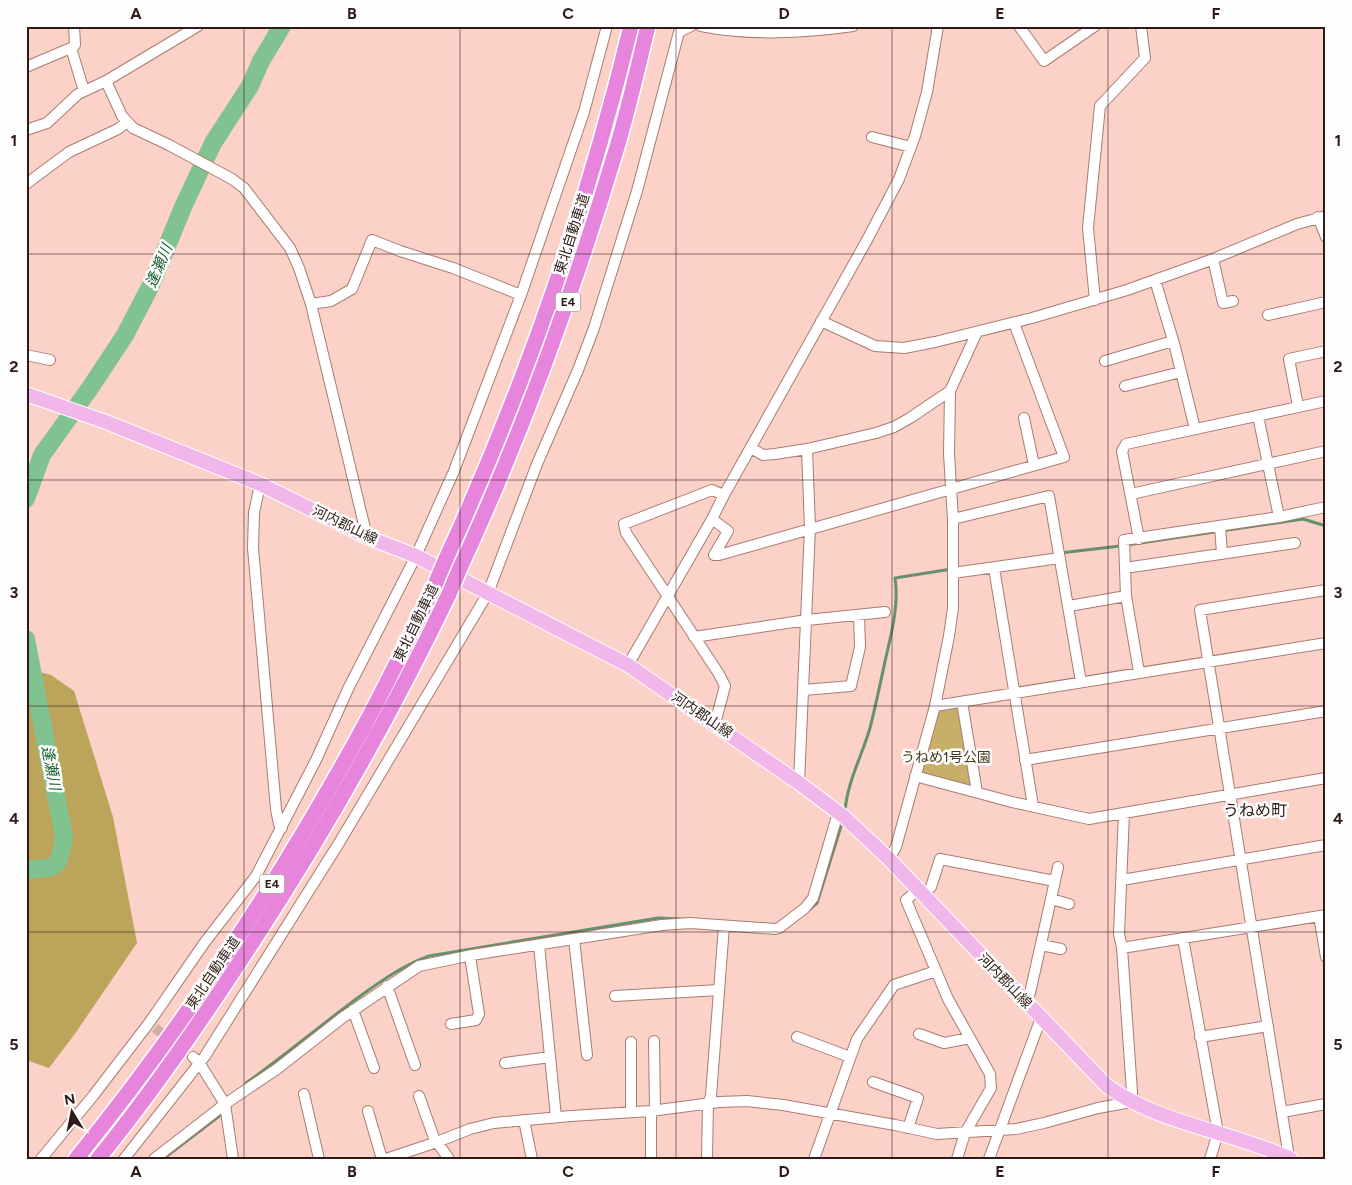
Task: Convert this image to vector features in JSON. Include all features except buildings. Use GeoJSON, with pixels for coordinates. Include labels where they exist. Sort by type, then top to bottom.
{"type":"FeatureCollection","features":[{"type":"Feature","properties":{"kind":"highway","name":"東北自動車道"},"geometry":{"type":"LineString","coordinates":[[76,1159],[153,1059],[271,886],[358,738],[434,587],[507,418],[558,279],[601,141],[631,26]]}},
{"type":"Feature","properties":{"kind":"highway","name":"東北自動車道"},"geometry":{"type":"LineString","coordinates":[[98,1159],[168,1068],[221,992],[285,893],[330,820],[410,675],[483,518],[522,424],[575,282],[617,145],[648,26]]}},
{"type":"Feature","properties":{"kind":"main road","name":"河内郡山線"},"geometry":{"type":"LineString","coordinates":[[26,394],[106,422],[260,484],[367,537],[416,556],[628,665],[799,783],[843,817],[889,859],[1107,1086],[1131,1102],[1163,1115],[1290,1158]]}},
{"type":"Feature","properties":{"kind":"street"},"geometry":{"type":"LineString","coordinates":[[26,68],[75,45],[74,26]]}},
{"type":"Feature","properties":{"kind":"street"},"geometry":{"type":"LineString","coordinates":[[26,130],[47,123],[72,98],[106,81],[198,26]]}},
{"type":"Feature","properties":{"kind":"street"},"geometry":{"type":"LineString","coordinates":[[124,1159],[196,1060],[339,843],[488,593],[537,464],[594,328],[637,190],[679,32],[692,26]]}},
{"type":"Feature","properties":{"kind":"street"},"geometry":{"type":"LineString","coordinates":[[702,26],[762,33],[807,32],[853,26]]}},
{"type":"Feature","properties":{"kind":"street"},"geometry":{"type":"LineString","coordinates":[[628,665],[868,240],[899,179],[911,147],[927,92],[938,26]]}},
{"type":"Feature","properties":{"kind":"street"},"geometry":{"type":"LineString","coordinates":[[1019,26],[1044,61],[1095,26]]}},
{"type":"Feature","properties":{"kind":"street"},"geometry":{"type":"LineString","coordinates":[[1095,300],[1088,228],[1100,106],[1145,58],[1141,26]]}},
{"type":"Feature","properties":{"kind":"street"},"geometry":{"type":"LineString","coordinates":[[41,1159],[152,1026],[205,942],[256,876],[282,828],[316,760],[348,689],[416,556],[454,471],[521,295],[584,112],[607,28]]}},
{"type":"Feature","properties":{"kind":"street"},"geometry":{"type":"LineString","coordinates":[[71,48],[84,91]]}},
{"type":"Feature","properties":{"kind":"street"},"geometry":{"type":"LineString","coordinates":[[106,81],[122,116],[133,128],[240,183],[286,242],[299,268],[311,304],[367,537]]}},
{"type":"Feature","properties":{"kind":"street"},"geometry":{"type":"LineString","coordinates":[[26,184],[69,152],[118,129],[128,122]]}},
{"type":"Feature","properties":{"kind":"street"},"geometry":{"type":"LineString","coordinates":[[872,137],[911,147]]}},
{"type":"Feature","properties":{"kind":"street"},"geometry":{"type":"LineString","coordinates":[[821,321],[875,346],[904,348],[1014,323],[1095,300],[1213,259],[1297,224],[1322,217],[1326,237]]}},
{"type":"Feature","properties":{"kind":"street"},"geometry":{"type":"LineString","coordinates":[[311,304],[331,301],[352,289],[372,240],[453,268],[521,295]]}},
{"type":"Feature","properties":{"kind":"street"},"geometry":{"type":"LineString","coordinates":[[1213,259],[1223,303],[1233,301]]}},
{"type":"Feature","properties":{"kind":"street"},"geometry":{"type":"LineString","coordinates":[[1155,280],[1173,341],[1195,429]]}},
{"type":"Feature","properties":{"kind":"street"},"geometry":{"type":"LineString","coordinates":[[1268,315],[1326,302]]}},
{"type":"Feature","properties":{"kind":"street"},"geometry":{"type":"LineString","coordinates":[[712,519],[728,531],[714,554],[719,555],[1064,457],[1014,323]]}},
{"type":"Feature","properties":{"kind":"street"},"geometry":{"type":"LineString","coordinates":[[889,859],[896,847],[935,706],[949,636],[953,608],[953,519],[949,454],[950,391],[977,332]]}},
{"type":"Feature","properties":{"kind":"street"},"geometry":{"type":"LineString","coordinates":[[1105,361],[1173,341]]}},
{"type":"Feature","properties":{"kind":"street"},"geometry":{"type":"LineString","coordinates":[[1298,406],[1289,359],[1326,351]]}},
{"type":"Feature","properties":{"kind":"street"},"geometry":{"type":"LineString","coordinates":[[26,355],[50,360]]}},
{"type":"Feature","properties":{"kind":"street"},"geometry":{"type":"LineString","coordinates":[[1125,386],[1181,372]]}},
{"type":"Feature","properties":{"kind":"street"},"geometry":{"type":"LineString","coordinates":[[751,448],[763,454],[807,449],[876,433],[894,427],[950,391]]}},
{"type":"Feature","properties":{"kind":"street"},"geometry":{"type":"LineString","coordinates":[[1139,539],[1122,451],[1126,444],[1326,401]]}},
{"type":"Feature","properties":{"kind":"street"},"geometry":{"type":"LineString","coordinates":[[1258,416],[1279,517]]}},
{"type":"Feature","properties":{"kind":"street"},"geometry":{"type":"LineString","coordinates":[[1024,418],[1034,465]]}},
{"type":"Feature","properties":{"kind":"street"},"geometry":{"type":"LineString","coordinates":[[799,783],[810,528],[807,449]]}},
{"type":"Feature","properties":{"kind":"street"},"geometry":{"type":"LineString","coordinates":[[1131,494],[1326,452]]}},
{"type":"Feature","properties":{"kind":"street"},"geometry":{"type":"LineString","coordinates":[[260,484],[254,513],[254,548],[276,809],[282,828]]}},
{"type":"Feature","properties":{"kind":"street"},"geometry":{"type":"LineString","coordinates":[[715,724],[725,686],[626,533],[624,524],[712,490],[724,495]]}},
{"type":"Feature","properties":{"kind":"street"},"geometry":{"type":"LineString","coordinates":[[953,519],[1049,496],[1081,682]]}},
{"type":"Feature","properties":{"kind":"street"},"geometry":{"type":"LineString","coordinates":[[1139,672],[1126,596],[1124,540],[1220,530],[1326,507]]}},
{"type":"Feature","properties":{"kind":"street"},"geometry":{"type":"LineString","coordinates":[[1220,530],[1222,554]]}},
{"type":"Feature","properties":{"kind":"street"},"geometry":{"type":"LineString","coordinates":[[1125,568],[1295,543]]}},
{"type":"Feature","properties":{"kind":"street"},"geometry":{"type":"LineString","coordinates":[[953,570],[994,568],[1060,554]]}},
{"type":"Feature","properties":{"kind":"street"},"geometry":{"type":"LineString","coordinates":[[994,568],[1033,806]]}},
{"type":"Feature","properties":{"kind":"street"},"geometry":{"type":"LineString","coordinates":[[1290,1158],[1200,610],[1326,590]]}},
{"type":"Feature","properties":{"kind":"street"},"geometry":{"type":"LineString","coordinates":[[1069,606],[1126,596]]}},
{"type":"Feature","properties":{"kind":"street"},"geometry":{"type":"LineString","coordinates":[[694,637],[807,620],[885,612]]}},
{"type":"Feature","properties":{"kind":"street"},"geometry":{"type":"LineString","coordinates":[[804,690],[851,686],[860,647],[859,615]]}},
{"type":"Feature","properties":{"kind":"street"},"geometry":{"type":"LineString","coordinates":[[935,706],[1326,643]]}},
{"type":"Feature","properties":{"kind":"street"},"geometry":{"type":"LineString","coordinates":[[962,702],[977,792]]}},
{"type":"Feature","properties":{"kind":"street"},"geometry":{"type":"LineString","coordinates":[[1026,760],[1326,711]]}},
{"type":"Feature","properties":{"kind":"street"},"geometry":{"type":"LineString","coordinates":[[915,776],[1083,819],[1326,778]]}},
{"type":"Feature","properties":{"kind":"street"},"geometry":{"type":"LineString","coordinates":[[368,1111],[389,1158],[470,1129],[494,1123],[653,1110],[708,1103],[747,1101],[783,1104],[937,1134],[1016,1129],[1098,1108],[1131,1102],[1132,1092],[1122,948],[1119,934],[1124,813]]}},
{"type":"Feature","properties":{"kind":"street"},"geometry":{"type":"LineString","coordinates":[[154,1159],[225,1104],[277,1069],[353,1010],[419,966],[539,944],[662,925],[690,924],[779,928],[805,908],[812,898],[843,817]]}},
{"type":"Feature","properties":{"kind":"street"},"geometry":{"type":"LineString","coordinates":[[1122,880],[1326,845]]}},
{"type":"Feature","properties":{"kind":"street"},"geometry":{"type":"LineString","coordinates":[[957,1159],[965,1133],[991,1088],[990,1074],[948,999],[906,900],[931,887],[940,859],[1055,881]]}},
{"type":"Feature","properties":{"kind":"street"},"geometry":{"type":"LineString","coordinates":[[1024,1000],[1030,993],[1058,867]]}},
{"type":"Feature","properties":{"kind":"street"},"geometry":{"type":"LineString","coordinates":[[1051,899],[1070,904]]}},
{"type":"Feature","properties":{"kind":"street"},"geometry":{"type":"LineString","coordinates":[[1122,948],[1322,916],[1326,957]]}},
{"type":"Feature","properties":{"kind":"street"},"geometry":{"type":"LineString","coordinates":[[707,1159],[708,1103],[724,926]]}},
{"type":"Feature","properties":{"kind":"street"},"geometry":{"type":"LineString","coordinates":[[1183,938],[1218,1133],[1210,1159]]}},
{"type":"Feature","properties":{"kind":"street"},"geometry":{"type":"LineString","coordinates":[[574,939],[587,1055]]}},
{"type":"Feature","properties":{"kind":"street"},"geometry":{"type":"LineString","coordinates":[[539,944],[556,1117]]}},
{"type":"Feature","properties":{"kind":"street"},"geometry":{"type":"LineString","coordinates":[[1041,944],[1061,949]]}},
{"type":"Feature","properties":{"kind":"street"},"geometry":{"type":"LineString","coordinates":[[451,1024],[476,1020],[479,1014],[470,956]]}},
{"type":"Feature","properties":{"kind":"street"},"geometry":{"type":"LineString","coordinates":[[814,1159],[858,1039],[894,985],[936,971]]}},
{"type":"Feature","properties":{"kind":"street"},"geometry":{"type":"LineString","coordinates":[[387,986],[415,1065]]}},
{"type":"Feature","properties":{"kind":"street"},"geometry":{"type":"LineString","coordinates":[[615,996],[719,990]]}},
{"type":"Feature","properties":{"kind":"street"},"geometry":{"type":"LineString","coordinates":[[353,1010],[374,1068]]}},
{"type":"Feature","properties":{"kind":"street"},"geometry":{"type":"LineString","coordinates":[[989,1159],[1041,1018]]}},
{"type":"Feature","properties":{"kind":"street"},"geometry":{"type":"LineString","coordinates":[[1200,1036],[1268,1026]]}},
{"type":"Feature","properties":{"kind":"street"},"geometry":{"type":"LineString","coordinates":[[919,1034],[944,1043],[970,1038]]}},
{"type":"Feature","properties":{"kind":"street"},"geometry":{"type":"LineString","coordinates":[[797,1037],[850,1057]]}},
{"type":"Feature","properties":{"kind":"street"},"geometry":{"type":"LineString","coordinates":[[651,1159],[654,1041]]}},
{"type":"Feature","properties":{"kind":"street"},"geometry":{"type":"LineString","coordinates":[[630,1042],[631,1112]]}},
{"type":"Feature","properties":{"kind":"street"},"geometry":{"type":"LineString","coordinates":[[505,1063],[550,1057]]}},
{"type":"Feature","properties":{"kind":"street"},"geometry":{"type":"LineString","coordinates":[[196,1060],[225,1104],[233,1159]]}},
{"type":"Feature","properties":{"kind":"street"},"geometry":{"type":"LineString","coordinates":[[873,1082],[918,1098],[908,1128]]}},
{"type":"Feature","properties":{"kind":"street"},"geometry":{"type":"LineString","coordinates":[[304,1094],[319,1159]]}},
{"type":"Feature","properties":{"kind":"street"},"geometry":{"type":"LineString","coordinates":[[420,1096],[434,1138],[449,1159]]}},
{"type":"Feature","properties":{"kind":"street"},"geometry":{"type":"LineString","coordinates":[[1282,1112],[1326,1104]]}},
{"type":"Feature","properties":{"kind":"street"},"geometry":{"type":"LineString","coordinates":[[524,1120],[532,1159]]}},
{"type":"Feature","properties":{"kind":"green space","name":"うねめ1号公園"},"geometry":{"type":"Polygon","coordinates":[[[955,708],[961,711],[973,781],[968,786],[924,775],[921,769],[936,711],[955,708]]]}},
{"type":"Feature","properties":{"kind":"shaded area"},"geometry":{"type":"Polygon","coordinates":[[[26,668],[51,675],[74,691],[113,817],[137,943],[49,1068],[26,1060],[26,668]]]}},
{"type":"Feature","properties":{"kind":"waterway","name":"逢瀬川"},"geometry":{"type":"LineString","coordinates":[[26,499],[42,455],[125,335],[151,285],[183,207],[213,143],[250,86],[261,61],[282,26]]}},
{"type":"Feature","properties":{"kind":"waterway"},"geometry":{"type":"LineString","coordinates":[[1060,553],[1303,519],[1326,526]]}},
{"type":"Feature","properties":{"kind":"waterway"},"geometry":{"type":"LineString","coordinates":[[845,812],[849,790],[870,728],[891,637],[895,608],[895,578],[952,569]]}},
{"type":"Feature","properties":{"kind":"waterway","name":"逢瀬川"},"geometry":{"type":"LineString","coordinates":[[26,639],[64,837],[60,856],[55,865],[26,870]]}},
{"type":"Feature","properties":{"kind":"waterway"},"geometry":{"type":"LineString","coordinates":[[810,909],[817,903],[843,820]]}},
{"type":"Feature","properties":{"kind":"waterway"},"geometry":{"type":"LineString","coordinates":[[246,1083],[379,983],[403,968],[429,956],[658,918],[680,919]]}},
{"type":"Feature","properties":{"kind":"waterway"},"geometry":{"type":"LineString","coordinates":[[163,1159],[222,1114]]}},
{"type":"Feature","properties":{"kind":"tunnel"},"geometry":{"type":"LineString","coordinates":[[155,1028],[193,1057]]}},
{"type":"Feature","properties":{"kind":"district","name":"うねめ町"},"geometry":{"type":"Point","coordinates":[1255,810]}}]}
